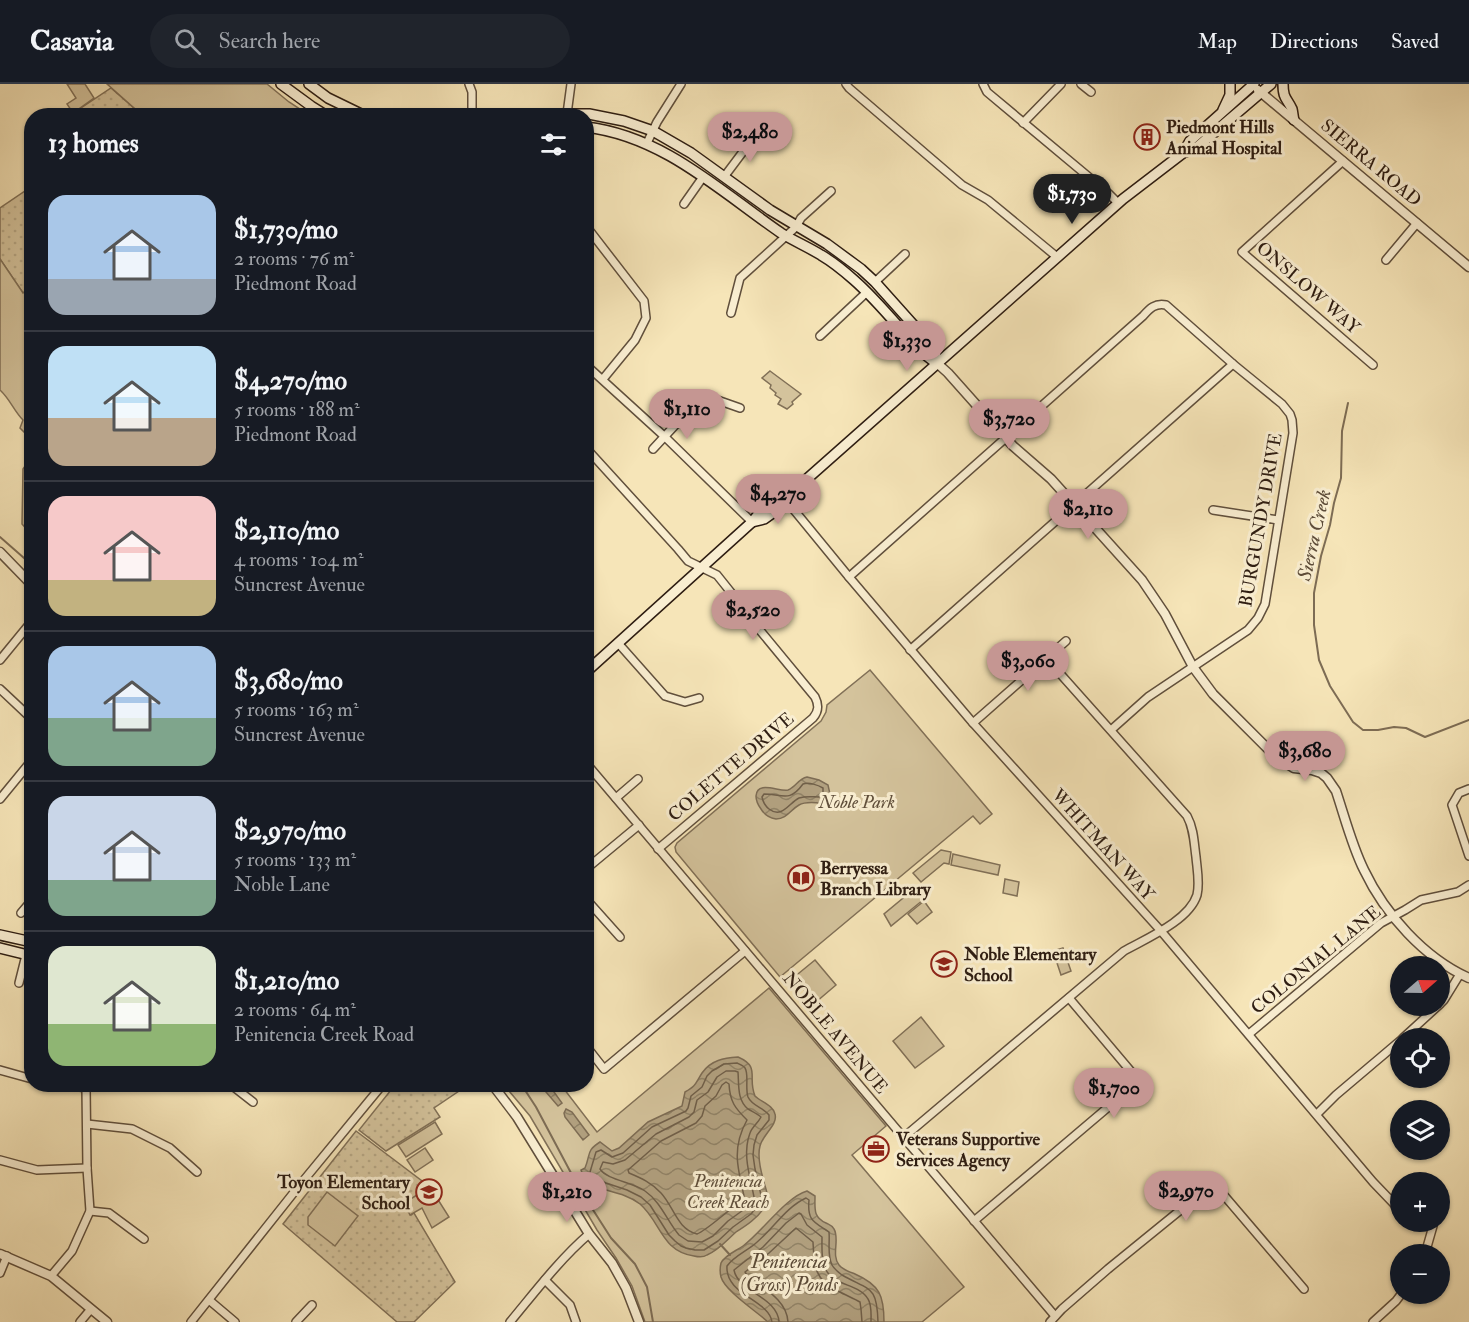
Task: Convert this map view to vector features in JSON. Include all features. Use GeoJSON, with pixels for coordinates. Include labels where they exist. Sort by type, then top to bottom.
{"type":"FeatureCollection","features":[{"type":"Feature","properties":{"kind":"main road"},"geometry":{"type":"LineString","coordinates":[[281,84],[314,108]]}},
{"type":"Feature","properties":{"kind":"main road"},"geometry":{"type":"LineString","coordinates":[[309,84],[333,101],[348,108]]}},
{"type":"Feature","properties":{"kind":"main road"},"geometry":{"type":"LineString","coordinates":[[1220,115],[1230,95],[1230,84]]}},
{"type":"Feature","properties":{"kind":"main road"},"geometry":{"type":"LineString","coordinates":[[594,665],[752,522],[759,512],[772,503],[785,499],[1057,257],[1119,203],[1182,153],[1190,141],[1253,84]]}},
{"type":"Feature","properties":{"kind":"main road"},"geometry":{"type":"LineString","coordinates":[[1182,153],[1197,148],[1271,84]]}},
{"type":"Feature","properties":{"kind":"main road"},"geometry":{"type":"LineString","coordinates":[[1283,84],[1283,91],[1292,109],[1294,120]]}},
{"type":"Feature","properties":{"kind":"main road"},"geometry":{"type":"LineString","coordinates":[[594,115],[624,121],[653,131],[691,153],[770,210],[845,256],[875,282],[934,348],[938,364]]}},
{"type":"Feature","properties":{"kind":"main road"},"geometry":{"type":"LineString","coordinates":[[594,128],[647,143],[666,153],[786,236],[837,266],[867,291],[924,356],[938,364]]}},
{"type":"Feature","properties":{"kind":"main road"},"geometry":{"type":"LineString","coordinates":[[0,935],[24,940]]}},
{"type":"Feature","properties":{"kind":"main road"},"geometry":{"type":"LineString","coordinates":[[0,948],[24,955]]}},
{"type":"Feature","properties":{"kind":"street"},"geometry":{"type":"LineString","coordinates":[[469,84],[472,92],[472,108]]}},
{"type":"Feature","properties":{"kind":"street"},"geometry":{"type":"LineString","coordinates":[[568,108],[571,84]]}},
{"type":"Feature","properties":{"kind":"street"},"geometry":{"type":"LineString","coordinates":[[647,143],[657,122],[681,84]]}},
{"type":"Feature","properties":{"kind":"street"},"geometry":{"type":"LineString","coordinates":[[846,84],[962,185],[988,200],[1057,257]]}},
{"type":"Feature","properties":{"kind":"street"},"geometry":{"type":"LineString","coordinates":[[983,84],[987,92],[1119,203]]}},
{"type":"Feature","properties":{"kind":"street"},"geometry":{"type":"LineString","coordinates":[[1023,123],[1061,84]]}},
{"type":"Feature","properties":{"kind":"street"},"geometry":{"type":"LineString","coordinates":[[1081,84],[1091,92]]}},
{"type":"Feature","properties":{"kind":"street","name":"SIERRA ROAD"},"geometry":{"type":"LineString","coordinates":[[1253,84],[1469,267]]}},
{"type":"Feature","properties":{"kind":"street"},"geometry":{"type":"LineString","coordinates":[[724,177],[758,134]]}},
{"type":"Feature","properties":{"kind":"street","name":"ONSLOW WAY"},"geometry":{"type":"LineString","coordinates":[[1343,161],[1242,252],[1373,366]]}},
{"type":"Feature","properties":{"kind":"street"},"geometry":{"type":"LineString","coordinates":[[684,204],[703,177]]}},
{"type":"Feature","properties":{"kind":"street"},"geometry":{"type":"LineString","coordinates":[[732,313],[740,278],[831,191]]}},
{"type":"Feature","properties":{"kind":"street"},"geometry":{"type":"LineString","coordinates":[[1386,260],[1417,223]]}},
{"type":"Feature","properties":{"kind":"street"},"geometry":{"type":"LineString","coordinates":[[594,236],[644,301],[646,318],[635,340],[603,379]]}},
{"type":"Feature","properties":{"kind":"street"},"geometry":{"type":"LineString","coordinates":[[875,282],[905,254]]}},
{"type":"Feature","properties":{"kind":"street"},"geometry":{"type":"LineString","coordinates":[[820,336],[867,291]]}},
{"type":"Feature","properties":{"kind":"street","name":"BURGUNDY DRIVE"},"geometry":{"type":"LineString","coordinates":[[1006,437],[1149,309],[1160,304],[1171,308],[1177,316],[1282,404],[1290,414],[1293,433],[1264,604],[1258,618],[1248,630],[1148,697],[1111,730]]}},
{"type":"Feature","properties":{"kind":"street"},"geometry":{"type":"LineString","coordinates":[[938,364],[1013,446],[1051,479],[1142,580],[1165,614],[1192,667],[1213,694],[1276,757],[1294,768],[1320,773],[1333,785],[1364,872],[1393,917],[1418,944],[1465,976],[1450,992]]}},
{"type":"Feature","properties":{"kind":"street"},"geometry":{"type":"LineString","coordinates":[[910,650],[1233,364]]}},
{"type":"Feature","properties":{"kind":"street"},"geometry":{"type":"LineString","coordinates":[[594,372],[752,522]]}},
{"type":"Feature","properties":{"kind":"street"},"geometry":{"type":"LineString","coordinates":[[653,449],[703,395],[740,408]]}},
{"type":"Feature","properties":{"kind":"street"},"geometry":{"type":"LineString","coordinates":[[849,577],[1006,437]]}},
{"type":"Feature","properties":{"kind":"street"},"geometry":{"type":"LineString","coordinates":[[594,457],[688,561],[701,568]]}},
{"type":"Feature","properties":{"kind":"street","name":"WHITMAN WAY"},"geometry":{"type":"LineString","coordinates":[[785,499],[973,723],[1161,931],[1390,1200]]}},
{"type":"Feature","properties":{"kind":"street"},"geometry":{"type":"LineString","coordinates":[[1213,510],[1278,520]]}},
{"type":"Feature","properties":{"kind":"street"},"geometry":{"type":"LineString","coordinates":[[0,552],[24,577]]}},
{"type":"Feature","properties":{"kind":"street","name":"COLETTE DRIVE"},"geometry":{"type":"LineString","coordinates":[[658,849],[813,718],[818,710],[815,697],[718,577],[701,568]]}},
{"type":"Feature","properties":{"kind":"street"},"geometry":{"type":"LineString","coordinates":[[0,660],[24,631]]}},
{"type":"Feature","properties":{"kind":"street"},"geometry":{"type":"LineString","coordinates":[[973,723],[1066,640]]}},
{"type":"Feature","properties":{"kind":"street"},"geometry":{"type":"LineString","coordinates":[[618,644],[665,696],[685,702],[699,698]]}},
{"type":"Feature","properties":{"kind":"street"},"geometry":{"type":"LineString","coordinates":[[904,1137],[1124,951],[1161,931],[1190,907],[1197,894],[1198,877],[1192,827],[1183,809],[1047,659]]}},
{"type":"Feature","properties":{"kind":"street"},"geometry":{"type":"LineString","coordinates":[[0,689],[24,712]]}},
{"type":"Feature","properties":{"kind":"street"},"geometry":{"type":"LineString","coordinates":[[0,799],[24,770]]}},
{"type":"Feature","properties":{"kind":"street","name":"NOBLE AVENUE"},"geometry":{"type":"LineString","coordinates":[[594,772],[904,1137],[1052,1319]]}},
{"type":"Feature","properties":{"kind":"street"},"geometry":{"type":"LineString","coordinates":[[616,798],[638,779]]}},
{"type":"Feature","properties":{"kind":"street"},"geometry":{"type":"LineString","coordinates":[[1469,789],[1459,793],[1452,805],[1469,856]]}},
{"type":"Feature","properties":{"kind":"street"},"geometry":{"type":"LineString","coordinates":[[594,862],[639,825]]}},
{"type":"Feature","properties":{"kind":"street","name":"COLONIAL LANE"},"geometry":{"type":"LineString","coordinates":[[1249,1034],[1380,924],[1421,900],[1458,892],[1469,885]]}},
{"type":"Feature","properties":{"kind":"street"},"geometry":{"type":"LineString","coordinates":[[594,908],[620,937]]}},
{"type":"Feature","properties":{"kind":"street"},"geometry":{"type":"LineString","coordinates":[[21,913],[24,909]]}},
{"type":"Feature","properties":{"kind":"street"},"geometry":{"type":"LineString","coordinates":[[594,1056],[604,1069],[745,951]]}},
{"type":"Feature","properties":{"kind":"street"},"geometry":{"type":"LineString","coordinates":[[19,983],[24,970]]}},
{"type":"Feature","properties":{"kind":"street"},"geometry":{"type":"LineString","coordinates":[[974,1221],[1139,1081],[1069,998]]}},
{"type":"Feature","properties":{"kind":"street"},"geometry":{"type":"LineString","coordinates":[[1414,1028],[1426,1016]]}},
{"type":"Feature","properties":{"kind":"street"},"geometry":{"type":"LineString","coordinates":[[1317,1114],[1390,1049]]}},
{"type":"Feature","properties":{"kind":"street"},"geometry":{"type":"LineString","coordinates":[[0,1070],[24,1077]]}},
{"type":"Feature","properties":{"kind":"street"},"geometry":{"type":"LineString","coordinates":[[51,1276],[72,1251],[90,1211],[87,1168],[87,1092]]}},
{"type":"Feature","properties":{"kind":"street"},"geometry":{"type":"LineString","coordinates":[[240,1092],[253,1102]]}},
{"type":"Feature","properties":{"kind":"street"},"geometry":{"type":"LineString","coordinates":[[191,1322],[376,1092]]}},
{"type":"Feature","properties":{"kind":"street"},"geometry":{"type":"LineString","coordinates":[[498,1092],[532,1139],[589,1234],[612,1263],[626,1288],[639,1322]]}},
{"type":"Feature","properties":{"kind":"street"},"geometry":{"type":"LineString","coordinates":[[87,1124],[132,1130],[170,1148],[197,1172]]}},
{"type":"Feature","properties":{"kind":"street"},"geometry":{"type":"LineString","coordinates":[[0,1160],[38,1170],[87,1168]]}},
{"type":"Feature","properties":{"kind":"street"},"geometry":{"type":"LineString","coordinates":[[1052,1319],[1108,1269],[1210,1186],[1216,1186],[1304,1288]]}},
{"type":"Feature","properties":{"kind":"street"},"geometry":{"type":"LineString","coordinates":[[90,1211],[109,1213],[144,1239]]}},
{"type":"Feature","properties":{"kind":"street"},"geometry":{"type":"LineString","coordinates":[[510,1322],[545,1280],[589,1234]]}},
{"type":"Feature","properties":{"kind":"street"},"geometry":{"type":"LineString","coordinates":[[0,1273],[3,1255],[51,1276],[107,1322]]}},
{"type":"Feature","properties":{"kind":"street"},"geometry":{"type":"LineString","coordinates":[[545,1280],[570,1305],[576,1322]]}},
{"type":"Feature","properties":{"kind":"street"},"geometry":{"type":"LineString","coordinates":[[209,1300],[235,1322]]}},
{"type":"Feature","properties":{"kind":"street"},"geometry":{"type":"LineString","coordinates":[[1373,1322],[1393,1304]]}},
{"type":"Feature","properties":{"kind":"street"},"geometry":{"type":"LineString","coordinates":[[296,1322],[312,1305]]}},
{"type":"Feature","properties":{"kind":"street"},"geometry":{"type":"LineString","coordinates":[[80,1322],[91,1309]]}},
{"type":"Feature","properties":{"kind":"green space"},"geometry":{"type":"Polygon","coordinates":[[[67,84],[85,84],[94,98],[80,108],[70,108],[67,104],[76,98],[67,84]]]}},
{"type":"Feature","properties":{"kind":"green space"},"geometry":{"type":"Polygon","coordinates":[[[107,84],[267,84],[298,108],[134,108],[107,84]]]}},
{"type":"Feature","properties":{"kind":"green space"},"geometry":{"type":"Polygon","coordinates":[[[111,88],[134,108],[81,108],[111,88]]]}},
{"type":"Feature","properties":{"kind":"green space"},"geometry":{"type":"Polygon","coordinates":[[[24,192],[23,293],[0,259],[0,208],[24,192]]]}},
{"type":"Feature","properties":{"kind":"green space"},"geometry":{"type":"Polygon","coordinates":[[[0,259],[24,292],[24,432],[20,428],[23,420],[0,390],[0,259]]]}},
{"type":"Feature","properties":{"kind":"green space"},"geometry":{"type":"Polygon","coordinates":[[[770,371],[801,394],[787,409],[778,404],[781,399],[770,388],[771,385],[762,378],[770,371]]]}},
{"type":"Feature","properties":{"kind":"green space"},"geometry":{"type":"Polygon","coordinates":[[[24,468],[24,526],[22,524],[24,468]]]}},
{"type":"Feature","properties":{"kind":"green space","name":"Noble Park"},"geometry":{"type":"Polygon","coordinates":[[[870,670],[992,814],[980,824],[973,816],[780,977],[676,852],[675,847],[821,721],[827,705],[870,670]]]}},
{"type":"Feature","properties":{"kind":"green space"},"geometry":{"type":"Polygon","coordinates":[[[941,850],[951,852],[949,864],[944,863],[921,882],[913,873],[941,850]]]}},
{"type":"Feature","properties":{"kind":"green space"},"geometry":{"type":"Polygon","coordinates":[[[953,854],[1000,865],[998,875],[951,865],[953,854]]]}},
{"type":"Feature","properties":{"kind":"green space"},"geometry":{"type":"Polygon","coordinates":[[[1005,879],[1019,882],[1017,896],[1003,893],[1005,879]]]}},
{"type":"Feature","properties":{"kind":"green space"},"geometry":{"type":"Polygon","coordinates":[[[914,889],[923,900],[891,926],[884,914],[914,889]]]}},
{"type":"Feature","properties":{"kind":"green space"},"geometry":{"type":"Polygon","coordinates":[[[924,901],[932,912],[917,924],[908,914],[924,901]]]}},
{"type":"Feature","properties":{"kind":"green space"},"geometry":{"type":"Polygon","coordinates":[[[1063,948],[1071,971],[1061,975],[1053,951],[1063,948]]]}},
{"type":"Feature","properties":{"kind":"green space"},"geometry":{"type":"Polygon","coordinates":[[[815,960],[836,985],[816,1002],[793,978],[815,960]]]}},
{"type":"Feature","properties":{"kind":"green space","name":"Penitencia Creek Reach"},"geometry":{"type":"Polygon","coordinates":[[[769,988],[886,1126],[852,1155],[964,1287],[922,1322],[645,1322],[632,1286],[616,1258],[530,1116],[510,1092],[566,1092],[597,1132],[769,988]]]}},
{"type":"Feature","properties":{"kind":"green space"},"geometry":{"type":"Polygon","coordinates":[[[921,1017],[944,1046],[915,1068],[893,1041],[921,1017]]]}},
{"type":"Feature","properties":{"kind":"green space"},"geometry":{"type":"Polygon","coordinates":[[[389,1092],[458,1092],[434,1108],[440,1117],[386,1151],[359,1130],[389,1092]]]}},
{"type":"Feature","properties":{"kind":"green space"},"geometry":{"type":"Polygon","coordinates":[[[435,1122],[442,1134],[406,1157],[398,1145],[435,1122]]]}},
{"type":"Feature","properties":{"kind":"green space"},"geometry":{"type":"Polygon","coordinates":[[[356,1131],[430,1187],[405,1203],[411,1215],[414,1213],[455,1282],[414,1322],[397,1322],[283,1224],[356,1131]]]}},
{"type":"Feature","properties":{"kind":"green space"},"geometry":{"type":"Polygon","coordinates":[[[425,1148],[433,1160],[415,1172],[407,1160],[425,1148]]]}},
{"type":"Feature","properties":{"kind":"green space"},"geometry":{"type":"Polygon","coordinates":[[[430,1187],[449,1217],[432,1228],[422,1208],[410,1215],[404,1203],[430,1187]]]}},
{"type":"Feature","properties":{"kind":"green space"},"geometry":{"type":"Polygon","coordinates":[[[327,1192],[358,1216],[335,1246],[308,1225],[308,1217],[327,1192]]]}},
{"type":"Feature","properties":{"kind":"water"},"geometry":{"type":"Polygon","coordinates":[[[807,777],[828,785],[830,794],[822,803],[802,804],[780,819],[771,818],[762,811],[756,798],[757,791],[764,788],[788,790],[807,777]]]}},
{"type":"Feature","properties":{"kind":"water","name":"Penitencia (Gross) Ponds"},"geometry":{"type":"Polygon","coordinates":[[[738,1057],[745,1061],[751,1069],[755,1096],[769,1106],[775,1114],[774,1122],[759,1150],[767,1200],[764,1208],[750,1223],[719,1248],[706,1256],[694,1256],[683,1253],[668,1242],[640,1204],[585,1180],[581,1170],[585,1168],[593,1148],[600,1142],[612,1151],[619,1148],[648,1122],[682,1106],[685,1092],[694,1086],[709,1065],[723,1059],[738,1057]]]}},
{"type":"Feature","properties":{"kind":"water"},"geometry":{"type":"Polygon","coordinates":[[[546,1092],[554,1092],[562,1103],[558,1106],[546,1092]]]}},
{"type":"Feature","properties":{"kind":"water"},"geometry":{"type":"Polygon","coordinates":[[[566,1109],[572,1112],[589,1135],[583,1140],[565,1117],[566,1109]]]}},
{"type":"Feature","properties":{"kind":"water","name":"Penitencia (Gross) Ponds"},"geometry":{"type":"Polygon","coordinates":[[[807,1191],[815,1196],[816,1212],[819,1218],[832,1226],[836,1233],[836,1257],[839,1265],[870,1282],[879,1292],[883,1305],[884,1322],[768,1322],[724,1283],[720,1272],[723,1260],[750,1240],[791,1200],[807,1191]]]}},
{"type":"Feature","properties":{"kind":"waterway","name":"Sierra Creek"},"geometry":{"type":"LineString","coordinates":[[1348,403],[1342,431],[1341,478],[1314,593],[1314,625],[1319,660],[1330,686],[1353,722],[1363,730],[1406,728],[1425,737],[1469,720]]}},
{"type":"Feature","properties":{"kind":"waterway"},"geometry":{"type":"LineString","coordinates":[[0,537],[24,558]]}},
{"type":"Feature","properties":{"kind":"waterway"},"geometry":{"type":"LineString","coordinates":[[526,1092],[579,1188],[611,1238],[635,1264],[647,1287],[653,1322]]}},
{"type":"Feature","properties":{"kind":"waterway"},"geometry":{"type":"LineString","coordinates":[[720,1244],[730,1255]]}},
{"type":"Feature","properties":{"kind":"place","name":"Piedmont Hills Animal Hospital"},"geometry":{"type":"Point","coordinates":[1147,137]}},
{"type":"Feature","properties":{"kind":"place","name":"Berryessa Branch Library"},"geometry":{"type":"Point","coordinates":[801,878]}},
{"type":"Feature","properties":{"kind":"place","name":"Noble Elementary School"},"geometry":{"type":"Point","coordinates":[944,964]}},
{"type":"Feature","properties":{"kind":"place","name":"Veterans Supportive Services Agency"},"geometry":{"type":"Point","coordinates":[876,1149]}},
{"type":"Feature","properties":{"kind":"place","name":"Toyon Elementary School"},"geometry":{"type":"Point","coordinates":[429,1192]}}]}
